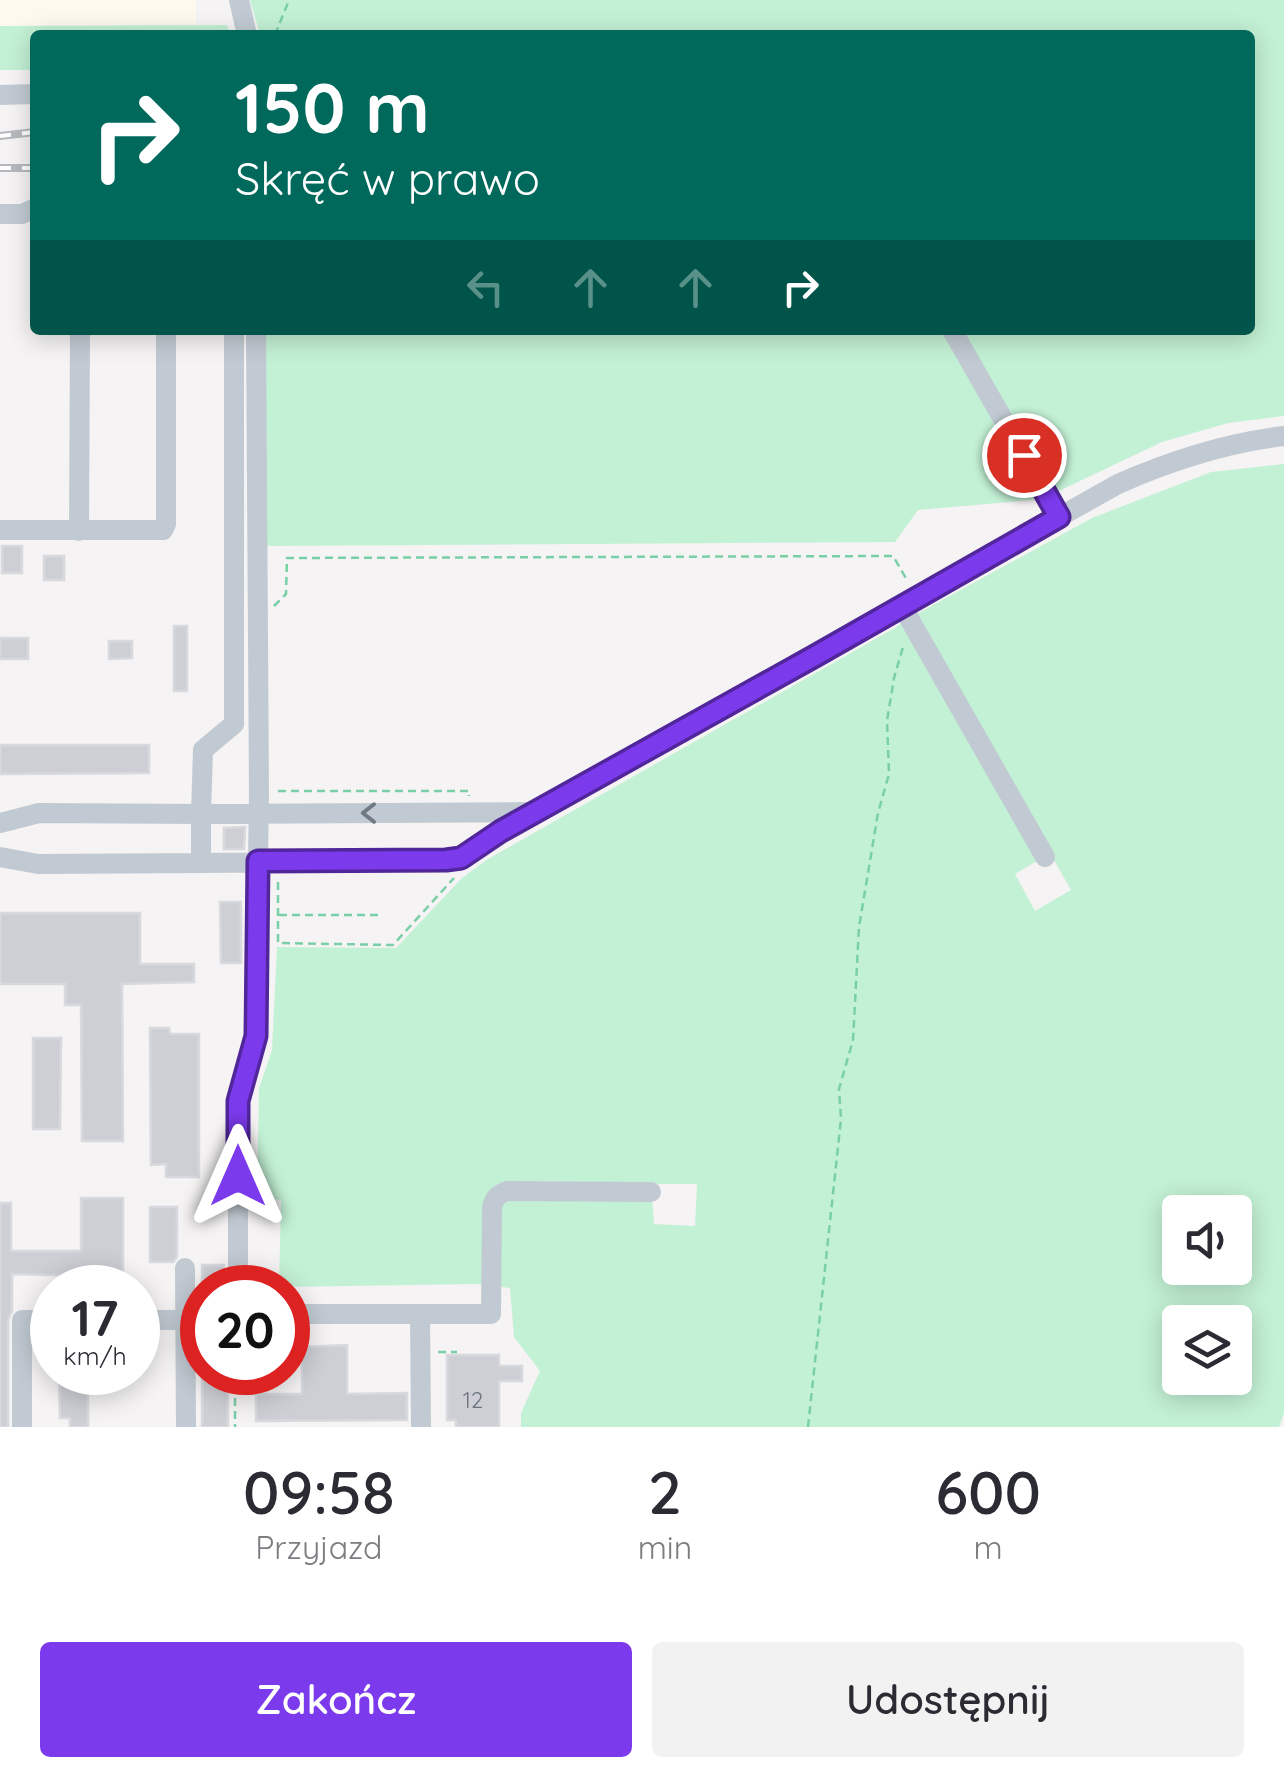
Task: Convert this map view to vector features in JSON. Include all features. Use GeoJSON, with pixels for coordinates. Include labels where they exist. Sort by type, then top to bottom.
{"type":"FeatureCollection","features":[{"type":"Feature","properties":{"kind":"street"},"geometry":{"type":"LineString","coordinates":[[239,0],[246,30]]}},
{"type":"Feature","properties":{"kind":"street"},"geometry":{"type":"LineString","coordinates":[[0,94],[30,94]]}},
{"type":"Feature","properties":{"kind":"street"},"geometry":{"type":"LineString","coordinates":[[0,214],[30,210]]}},
{"type":"Feature","properties":{"kind":"street"},"geometry":{"type":"LineString","coordinates":[[79,531],[80,335]]}},
{"type":"Feature","properties":{"kind":"street"},"geometry":{"type":"LineString","coordinates":[[0,530],[163,530],[166,335]]}},
{"type":"Feature","properties":{"kind":"street"},"geometry":{"type":"LineString","coordinates":[[201,864],[203,750],[234,724],[234,335]]}},
{"type":"Feature","properties":{"kind":"street"},"geometry":{"type":"LineString","coordinates":[[238,1265],[238,1101],[256,1036],[267,861],[259,813],[256,335]]}},
{"type":"Feature","properties":{"kind":"street"},"geometry":{"type":"LineString","coordinates":[[955,335],[1059,517]]}},
{"type":"Feature","properties":{"kind":"street"},"geometry":{"type":"LineString","coordinates":[[0,857],[38,864],[461,858],[501,831],[1118,484],[1206,450],[1284,436]]}},
{"type":"Feature","properties":{"kind":"street"},"geometry":{"type":"LineString","coordinates":[[905,604],[914,627],[1044,856]]}},
{"type":"Feature","properties":{"kind":"street"},"geometry":{"type":"LineString","coordinates":[[0,823],[39,813],[538,812]]}},
{"type":"Feature","properties":{"kind":"street"},"geometry":{"type":"LineString","coordinates":[[310,1314],[491,1314],[492,1208],[499,1194],[651,1192]]}},
{"type":"Feature","properties":{"kind":"street"},"geometry":{"type":"LineString","coordinates":[[420,1314],[421,1427]]}},
{"type":"Feature","properties":{"kind":"street"},"geometry":{"type":"LineString","coordinates":[[22,1427],[22,1320],[30,1320]]}},
{"type":"Feature","properties":{"kind":"street"},"geometry":{"type":"LineString","coordinates":[[186,1395],[186,1427]]}},
{"type":"Feature","properties":{"kind":"path"},"geometry":{"type":"LineString","coordinates":[[277,30],[289,0]]}},
{"type":"Feature","properties":{"kind":"path"},"geometry":{"type":"LineString","coordinates":[[271,610],[286,594],[287,558],[894,556],[905,604]]}},
{"type":"Feature","properties":{"kind":"path"},"geometry":{"type":"LineString","coordinates":[[808,1427],[841,1119],[839,1088],[853,1040],[860,927],[878,813],[890,774],[887,720],[894,678],[906,637],[914,627]]}},
{"type":"Feature","properties":{"kind":"path"},"geometry":{"type":"LineString","coordinates":[[270,791],[469,791],[469,813]]}},
{"type":"Feature","properties":{"kind":"path"},"geometry":{"type":"LineString","coordinates":[[267,861],[278,878],[278,944],[394,944],[458,876]]}},
{"type":"Feature","properties":{"kind":"path"},"geometry":{"type":"LineString","coordinates":[[278,915],[378,916]]}},
{"type":"Feature","properties":{"kind":"path"},"geometry":{"type":"LineString","coordinates":[[235,1395],[235,1427]]}},
{"type":"Feature","properties":{"kind":"shaded area"},"geometry":{"type":"Polygon","coordinates":[[[0,0],[196,0],[196,24],[0,26],[0,0]]]}},
{"type":"Feature","properties":{"kind":"green space"},"geometry":{"type":"Polygon","coordinates":[[[250,0],[1284,0],[1284,416],[1228,423],[1162,442],[1042,499],[918,510],[895,542],[265,546],[265,335],[1255,335],[1255,30],[259,30],[250,0]]]}},
{"type":"Feature","properties":{"kind":"green space"},"geometry":{"type":"Polygon","coordinates":[[[227,25],[229,30],[30,30],[30,70],[0,70],[0,26],[227,25]]]}},
{"type":"Feature","properties":{"kind":"green space"},"geometry":{"type":"Polygon","coordinates":[[[1284,464],[1284,1413],[1279,1427],[521,1427],[521,1413],[540,1371],[514,1337],[510,1288],[477,1284],[310,1287],[310,1265],[280,1265],[281,1201],[257,1193],[259,1088],[272,1050],[277,947],[396,948],[462,878],[488,859],[1092,518],[1211,472],[1284,464]],[[1050,853],[1015,874],[1035,911],[1071,890],[1050,853]],[[651,1184],[654,1224],[695,1226],[697,1184],[651,1184]]]}},
{"type":"Feature","properties":{"kind":"building"},"geometry":{"type":"Polygon","coordinates":[[[2,546],[22,546],[22,573],[2,573],[2,546]]]}},
{"type":"Feature","properties":{"kind":"building"},"geometry":{"type":"Polygon","coordinates":[[[44,556],[64,556],[64,580],[44,580],[44,556]]]}},
{"type":"Feature","properties":{"kind":"building"},"geometry":{"type":"Polygon","coordinates":[[[174,626],[187,626],[187,691],[174,691],[174,626]]]}},
{"type":"Feature","properties":{"kind":"building"},"geometry":{"type":"Polygon","coordinates":[[[0,638],[28,638],[28,659],[0,659],[0,638]]]}},
{"type":"Feature","properties":{"kind":"building"},"geometry":{"type":"Polygon","coordinates":[[[109,641],[132,641],[132,658],[109,659],[109,641]]]}},
{"type":"Feature","properties":{"kind":"building"},"geometry":{"type":"Polygon","coordinates":[[[0,745],[149,745],[149,773],[0,774],[0,745]]]}},
{"type":"Feature","properties":{"kind":"building"},"geometry":{"type":"Polygon","coordinates":[[[245,827],[244,849],[224,849],[224,828],[245,827]]]}},
{"type":"Feature","properties":{"kind":"building"},"geometry":{"type":"Polygon","coordinates":[[[220,902],[241,902],[241,963],[221,963],[220,902]]]}},
{"type":"Feature","properties":{"kind":"building"},"geometry":{"type":"Polygon","coordinates":[[[0,913],[140,913],[140,964],[194,964],[194,982],[122,984],[123,1141],[82,1141],[81,1005],[65,1005],[65,984],[0,984],[0,913]]]}},
{"type":"Feature","properties":{"kind":"building"},"geometry":{"type":"Polygon","coordinates":[[[150,1028],[169,1028],[170,1034],[199,1034],[199,1177],[166,1177],[166,1164],[151,1165],[150,1028]]]}},
{"type":"Feature","properties":{"kind":"building"},"geometry":{"type":"Polygon","coordinates":[[[33,1038],[61,1038],[60,1129],[33,1129],[33,1038]]]}},
{"type":"Feature","properties":{"kind":"building"},"geometry":{"type":"Polygon","coordinates":[[[81,1198],[123,1198],[123,1265],[30,1265],[30,1274],[12,1274],[8,1427],[0,1427],[0,1203],[11,1203],[11,1251],[81,1251],[81,1198]]]}},
{"type":"Feature","properties":{"kind":"building"},"geometry":{"type":"Polygon","coordinates":[[[150,1207],[177,1207],[177,1257],[173,1262],[150,1262],[150,1207]]]}},
{"type":"Feature","properties":{"kind":"building"},"geometry":{"type":"Polygon","coordinates":[[[347,1345],[347,1394],[407,1393],[407,1420],[256,1421],[256,1395],[310,1395],[310,1347],[347,1345]]]}},
{"type":"Feature","properties":{"kind":"building"},"geometry":{"type":"Polygon","coordinates":[[[447,1355],[499,1355],[499,1366],[522,1366],[522,1381],[499,1381],[499,1427],[456,1427],[456,1420],[447,1420],[447,1355]]]}},
{"type":"Feature","properties":{"kind":"building"},"geometry":{"type":"Polygon","coordinates":[[[60,1395],[88,1395],[88,1427],[70,1427],[70,1418],[60,1418],[60,1395]]]}},
{"type":"Feature","properties":{"kind":"building"},"geometry":{"type":"Polygon","coordinates":[[[202,1395],[228,1395],[228,1427],[202,1427],[202,1395]]]}},
{"type":"Feature","properties":{"kind":"railway"},"geometry":{"type":"LineString","coordinates":[[0,136],[30,133]]}},
{"type":"Feature","properties":{"kind":"railway"},"geometry":{"type":"LineString","coordinates":[[0,168],[30,168]]}},
{"type":"Feature","properties":{"kind":"route"},"geometry":{"type":"LineString","coordinates":[[238,1176],[238,1101],[256,1036],[258,861],[461,858],[501,831],[1059,517],[1024,455]]}}]}
